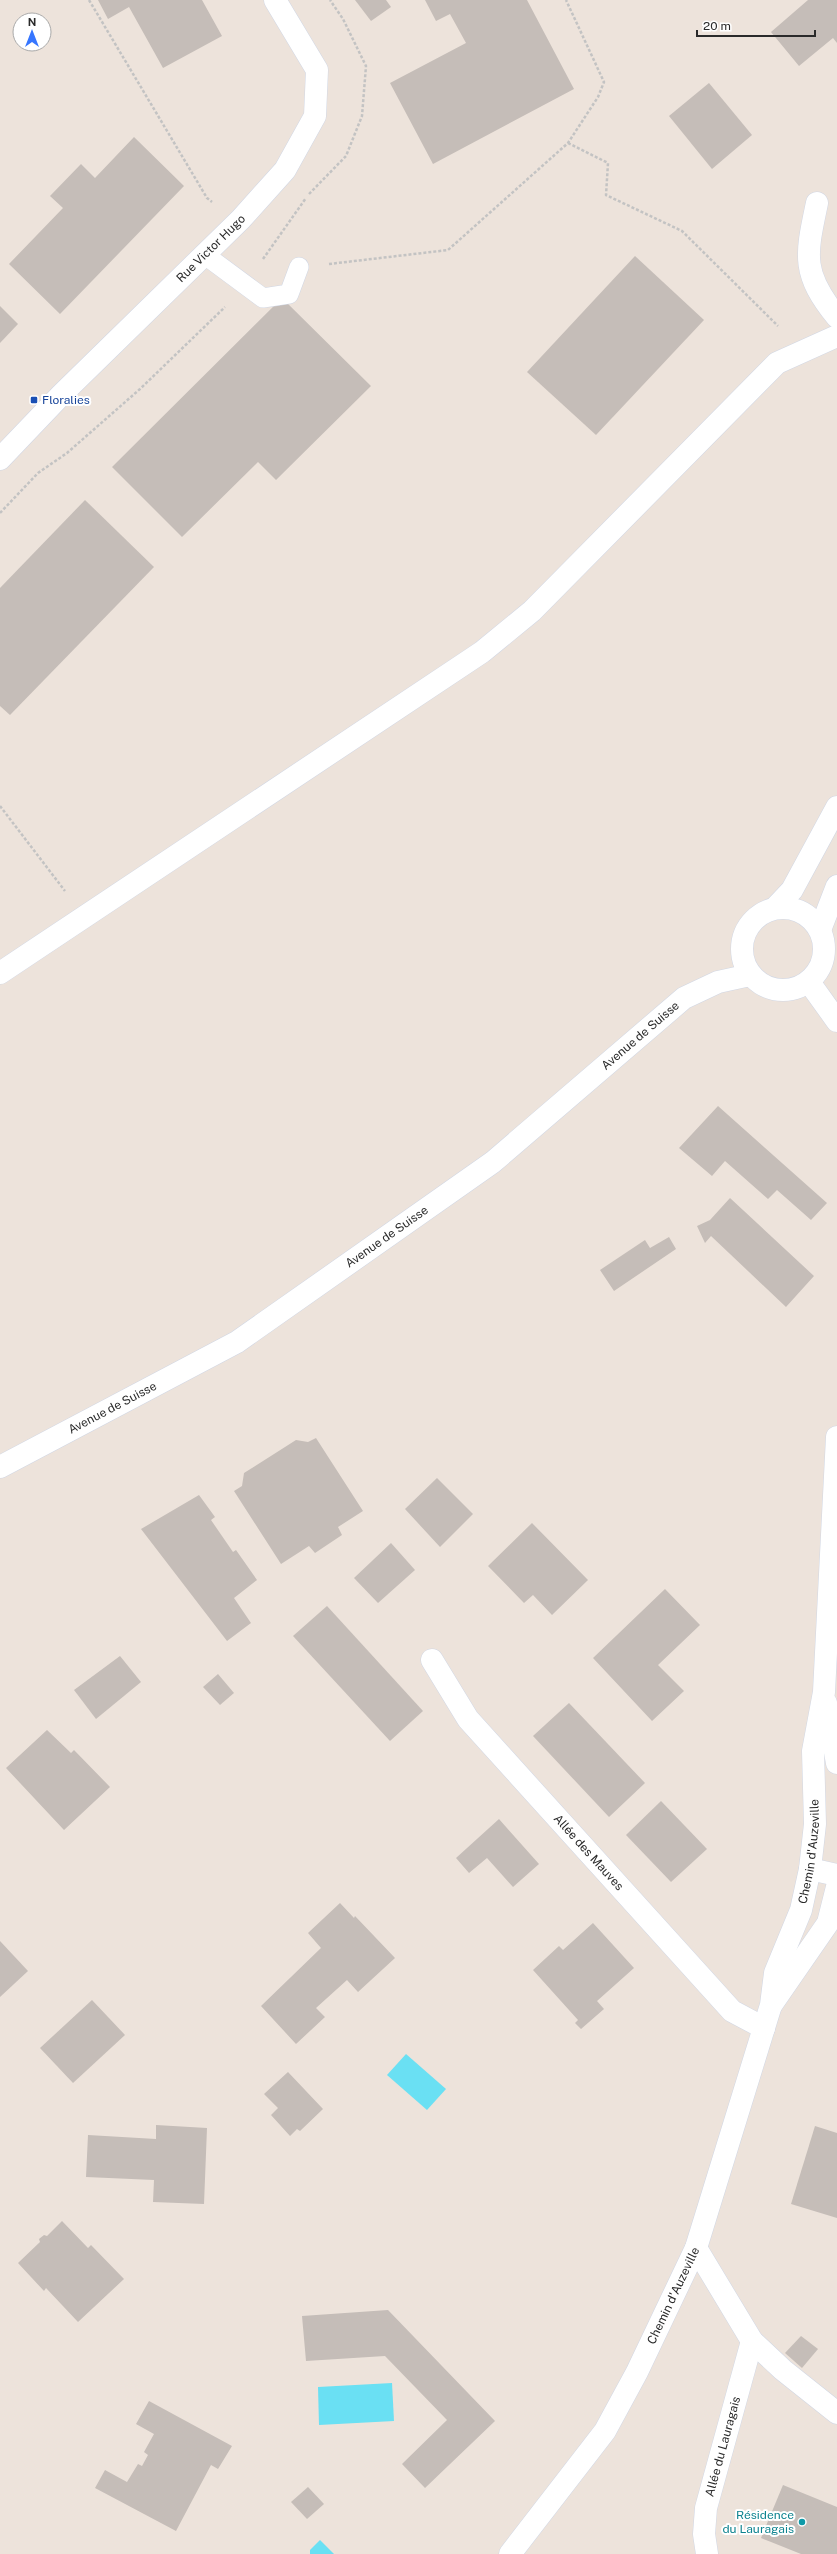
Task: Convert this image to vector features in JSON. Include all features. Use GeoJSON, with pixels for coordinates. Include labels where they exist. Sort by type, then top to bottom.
{"type":"FeatureCollection","features":[{"type":"Feature","properties":{"kind":"street","name":"Rue Victor Hugo"},"geometry":{"type":"LineString","coordinates":[[0,459],[62,394],[241,219],[285,170],[315,116],[317,70],[275,0]]}},
{"type":"Feature","properties":{"kind":"street"},"geometry":{"type":"LineString","coordinates":[[817,203],[807,249],[810,271],[821,298],[837,317]]}},
{"type":"Feature","properties":{"kind":"street"},"geometry":{"type":"LineString","coordinates":[[0,973],[482,652],[532,611],[777,363],[837,336]]}},
{"type":"Feature","properties":{"kind":"street"},"geometry":{"type":"LineString","coordinates":[[776,908],[792,890],[837,807]]}},
{"type":"Feature","properties":{"kind":"street"},"geometry":{"type":"LineString","coordinates":[[820,930],[837,886]]}},
{"type":"Feature","properties":{"kind":"street"},"geometry":{"type":"LineString","coordinates":[[776,908],[801,911],[815,922],[820,930],[825,949],[821,968],[809,982],[797,989],[784,991],[771,989],[750,975],[742,959],[744,937],[748,926],[760,914],[776,908]]}},
{"type":"Feature","properties":{"kind":"street","name":"Avenue de Suisse"},"geometry":{"type":"LineString","coordinates":[[0,1467],[237,1342],[493,1162],[684,998],[718,982],[750,975]]}},
{"type":"Feature","properties":{"kind":"street"},"geometry":{"type":"LineString","coordinates":[[809,982],[837,1021]]}},
{"type":"Feature","properties":{"kind":"street","name":"Chemin d'Auzeville"},"geometry":{"type":"LineString","coordinates":[[510,2554],[606,2431],[638,2372],[696,2248],[771,2005],[776,1973],[801,1910],[810,1869],[815,1824],[813,1751],[824,1692],[837,1437]]}},
{"type":"Feature","properties":{"kind":"street","name":"Allée des Mauves"},"geometry":{"type":"LineString","coordinates":[[432,1660],[473,1725],[732,2011],[764,2028]]}},
{"type":"Feature","properties":{"kind":"street","name":"Chemin d'Auzeville"},"geometry":{"type":"LineString","coordinates":[[824,1692],[837,1763]]}},
{"type":"Feature","properties":{"kind":"street"},"geometry":{"type":"LineString","coordinates":[[810,1869],[837,1875]]}},
{"type":"Feature","properties":{"kind":"street","name":"Chemin d'Auzeville"},"geometry":{"type":"LineString","coordinates":[[771,2005],[828,1923],[837,1887]]}},
{"type":"Feature","properties":{"kind":"street"},"geometry":{"type":"LineString","coordinates":[[696,2248],[752,2341],[783,2370],[837,2413]]}},
{"type":"Feature","properties":{"kind":"street","name":"Allée du Lauragais"},"geometry":{"type":"LineString","coordinates":[[708,2554],[704,2534],[706,2508],[752,2341]]}},
{"type":"Feature","properties":{"kind":"lane"},"geometry":{"type":"LineString","coordinates":[[205,255],[263,298],[289,294],[299,267]]}},
{"type":"Feature","properties":{"kind":"path"},"geometry":{"type":"LineString","coordinates":[[89,0],[207,198],[241,219]]}},
{"type":"Feature","properties":{"kind":"path"},"geometry":{"type":"LineString","coordinates":[[299,267],[448,250],[568,143],[598,97],[604,82],[566,0]]}},
{"type":"Feature","properties":{"kind":"path"},"geometry":{"type":"LineString","coordinates":[[568,143],[608,163],[606,195],[682,231],[782,331]]}},
{"type":"Feature","properties":{"kind":"path"},"geometry":{"type":"LineString","coordinates":[[0,806],[68,895]]}},
{"type":"Feature","properties":{"kind":"water"},"geometry":{"type":"Polygon","coordinates":[[[406,2054],[446,2089],[427,2110],[387,2075],[406,2054]]]}},
{"type":"Feature","properties":{"kind":"water"},"geometry":{"type":"Polygon","coordinates":[[[392,2383],[394,2421],[319,2425],[318,2387],[392,2383]]]}},
{"type":"Feature","properties":{"kind":"water"},"geometry":{"type":"Polygon","coordinates":[[[320,2540],[334,2554],[310,2554],[310,2550],[320,2540]]]}},
{"type":"Feature","properties":{"kind":"building"},"geometry":{"type":"Polygon","coordinates":[[[98,0],[202,0],[222,36],[163,68],[129,7],[108,19],[98,0]]]}},
{"type":"Feature","properties":{"kind":"building"},"geometry":{"type":"Polygon","coordinates":[[[355,0],[386,0],[391,7],[371,21],[355,0]]]}},
{"type":"Feature","properties":{"kind":"building"},"geometry":{"type":"Polygon","coordinates":[[[425,0],[527,0],[574,89],[433,164],[390,83],[466,43],[450,14],[436,21],[425,0]]]}},
{"type":"Feature","properties":{"kind":"building"},"geometry":{"type":"Polygon","coordinates":[[[808,0],[837,0],[837,43],[833,38],[799,66],[771,32],[808,0]]]}},
{"type":"Feature","properties":{"kind":"building"},"geometry":{"type":"Polygon","coordinates":[[[709,83],[752,135],[712,169],[669,116],[709,83]]]}},
{"type":"Feature","properties":{"kind":"building"},"geometry":{"type":"Polygon","coordinates":[[[134,137],[184,186],[60,314],[9,264],[63,208],[50,196],[81,164],[95,178],[134,137]]]}},
{"type":"Feature","properties":{"kind":"building"},"geometry":{"type":"Polygon","coordinates":[[[635,256],[704,320],[596,435],[527,372],[635,256]]]}},
{"type":"Feature","properties":{"kind":"building"},"geometry":{"type":"Polygon","coordinates":[[[282,298],[371,386],[276,480],[258,462],[182,537],[112,467],[282,298]]]}},
{"type":"Feature","properties":{"kind":"building"},"geometry":{"type":"Polygon","coordinates":[[[0,306],[18,324],[0,343],[0,306]]]}},
{"type":"Feature","properties":{"kind":"building"},"geometry":{"type":"Polygon","coordinates":[[[85,500],[154,567],[10,715],[0,706],[0,588],[85,500]]]}},
{"type":"Feature","properties":{"kind":"building"},"geometry":{"type":"Polygon","coordinates":[[[718,1106],[827,1203],[811,1220],[777,1190],[768,1199],[725,1161],[712,1176],[679,1148],[718,1106]]]}},
{"type":"Feature","properties":{"kind":"building"},"geometry":{"type":"Polygon","coordinates":[[[730,1198],[814,1276],[786,1307],[711,1236],[705,1243],[697,1226],[710,1220],[730,1198]]]}},
{"type":"Feature","properties":{"kind":"building"},"geometry":{"type":"Polygon","coordinates":[[[669,1237],[676,1249],[614,1291],[600,1270],[645,1240],[650,1248],[669,1237]]]}},
{"type":"Feature","properties":{"kind":"building"},"geometry":{"type":"Polygon","coordinates":[[[316,1438],[363,1511],[338,1527],[342,1535],[315,1553],[309,1546],[281,1564],[234,1491],[242,1486],[244,1473],[296,1440],[308,1442],[316,1438]]]}},
{"type":"Feature","properties":{"kind":"building"},"geometry":{"type":"Polygon","coordinates":[[[437,1478],[473,1514],[440,1547],[405,1509],[437,1478]]]}},
{"type":"Feature","properties":{"kind":"building"},"geometry":{"type":"Polygon","coordinates":[[[199,1495],[215,1517],[211,1520],[233,1552],[236,1550],[257,1580],[234,1598],[251,1623],[227,1641],[141,1529],[199,1495]]]}},
{"type":"Feature","properties":{"kind":"building"},"geometry":{"type":"Polygon","coordinates":[[[532,1523],[588,1580],[552,1615],[533,1595],[524,1603],[488,1566],[532,1523]]]}},
{"type":"Feature","properties":{"kind":"building"},"geometry":{"type":"Polygon","coordinates":[[[391,1543],[415,1570],[378,1603],[354,1578],[391,1543]]]}},
{"type":"Feature","properties":{"kind":"building"},"geometry":{"type":"Polygon","coordinates":[[[665,1589],[700,1625],[658,1665],[684,1691],[652,1721],[593,1658],[665,1589]]]}},
{"type":"Feature","properties":{"kind":"building"},"geometry":{"type":"Polygon","coordinates":[[[327,1606],[423,1711],[390,1741],[293,1636],[327,1606]]]}},
{"type":"Feature","properties":{"kind":"building"},"geometry":{"type":"Polygon","coordinates":[[[120,1656],[141,1682],[96,1719],[74,1690],[120,1656]]]}},
{"type":"Feature","properties":{"kind":"building"},"geometry":{"type":"Polygon","coordinates":[[[218,1674],[234,1693],[220,1705],[203,1687],[218,1674]]]}},
{"type":"Feature","properties":{"kind":"building"},"geometry":{"type":"Polygon","coordinates":[[[569,1703],[645,1783],[609,1817],[533,1736],[569,1703]]]}},
{"type":"Feature","properties":{"kind":"building"},"geometry":{"type":"Polygon","coordinates":[[[47,1730],[71,1753],[74,1750],[110,1787],[64,1830],[6,1768],[47,1730]]]}},
{"type":"Feature","properties":{"kind":"building"},"geometry":{"type":"Polygon","coordinates":[[[661,1801],[707,1849],[671,1882],[626,1835],[661,1801]]]}},
{"type":"Feature","properties":{"kind":"building"},"geometry":{"type":"Polygon","coordinates":[[[499,1819],[539,1864],[513,1887],[487,1858],[469,1873],[456,1858],[499,1819]]]}},
{"type":"Feature","properties":{"kind":"building"},"geometry":{"type":"Polygon","coordinates":[[[340,1903],[354,1918],[355,1916],[395,1958],[358,1992],[347,1980],[316,2008],[325,2017],[296,2044],[261,2006],[321,1948],[308,1933],[340,1903]]]}},
{"type":"Feature","properties":{"kind":"building"},"geometry":{"type":"Polygon","coordinates":[[[593,1923],[634,1968],[597,2001],[604,2009],[581,2029],[575,2023],[578,2020],[533,1970],[559,1946],[563,1950],[593,1923]]]}},
{"type":"Feature","properties":{"kind":"building"},"geometry":{"type":"Polygon","coordinates":[[[0,1941],[28,1971],[0,1997],[0,1941]]]}},
{"type":"Feature","properties":{"kind":"building"},"geometry":{"type":"Polygon","coordinates":[[[92,2000],[125,2035],[73,2083],[40,2048],[92,2000]]]}},
{"type":"Feature","properties":{"kind":"building"},"geometry":{"type":"Polygon","coordinates":[[[288,2072],[323,2109],[300,2131],[297,2129],[290,2136],[271,2115],[278,2108],[264,2094],[288,2072]]]}},
{"type":"Feature","properties":{"kind":"building"},"geometry":{"type":"Polygon","coordinates":[[[156,2125],[207,2128],[204,2204],[153,2202],[154,2180],[86,2177],[88,2135],[156,2139],[156,2125]]]}},
{"type":"Feature","properties":{"kind":"building"},"geometry":{"type":"Polygon","coordinates":[[[815,2126],[837,2133],[837,2218],[791,2204],[815,2126]]]}},
{"type":"Feature","properties":{"kind":"building"},"geometry":{"type":"Polygon","coordinates":[[[62,2221],[88,2248],[91,2245],[124,2279],[78,2322],[46,2288],[44,2291],[18,2263],[40,2242],[39,2239],[44,2235],[47,2236],[62,2221]]]}},
{"type":"Feature","properties":{"kind":"building"},"geometry":{"type":"Polygon","coordinates":[[[388,2310],[495,2421],[425,2488],[402,2464],[447,2420],[385,2356],[306,2361],[302,2316],[388,2310]]]}},
{"type":"Feature","properties":{"kind":"building"},"geometry":{"type":"Polygon","coordinates":[[[801,2336],[818,2349],[802,2368],[785,2353],[801,2336]]]}},
{"type":"Feature","properties":{"kind":"building"},"geometry":{"type":"Polygon","coordinates":[[[149,2401],[232,2446],[218,2469],[211,2465],[176,2531],[95,2488],[105,2470],[127,2482],[138,2464],[142,2466],[148,2455],[144,2452],[154,2434],[136,2424],[149,2401]]]}},
{"type":"Feature","properties":{"kind":"building","name":"Résidence du Lauragais"},"geometry":{"type":"Polygon","coordinates":[[[783,2485],[837,2507],[837,2554],[801,2554],[761,2538],[783,2485]]]}},
{"type":"Feature","properties":{"kind":"building"},"geometry":{"type":"Polygon","coordinates":[[[308,2487],[324,2504],[307,2519],[291,2502],[308,2487]]]}},
{"type":"Feature","properties":{"kind":"place","name":"Floralies"},"geometry":{"type":"Point","coordinates":[34,400]}},
{"type":"Feature","properties":{"kind":"place","name":"Résidence du Lauragais"},"geometry":{"type":"Point","coordinates":[802,2522]}}]}
